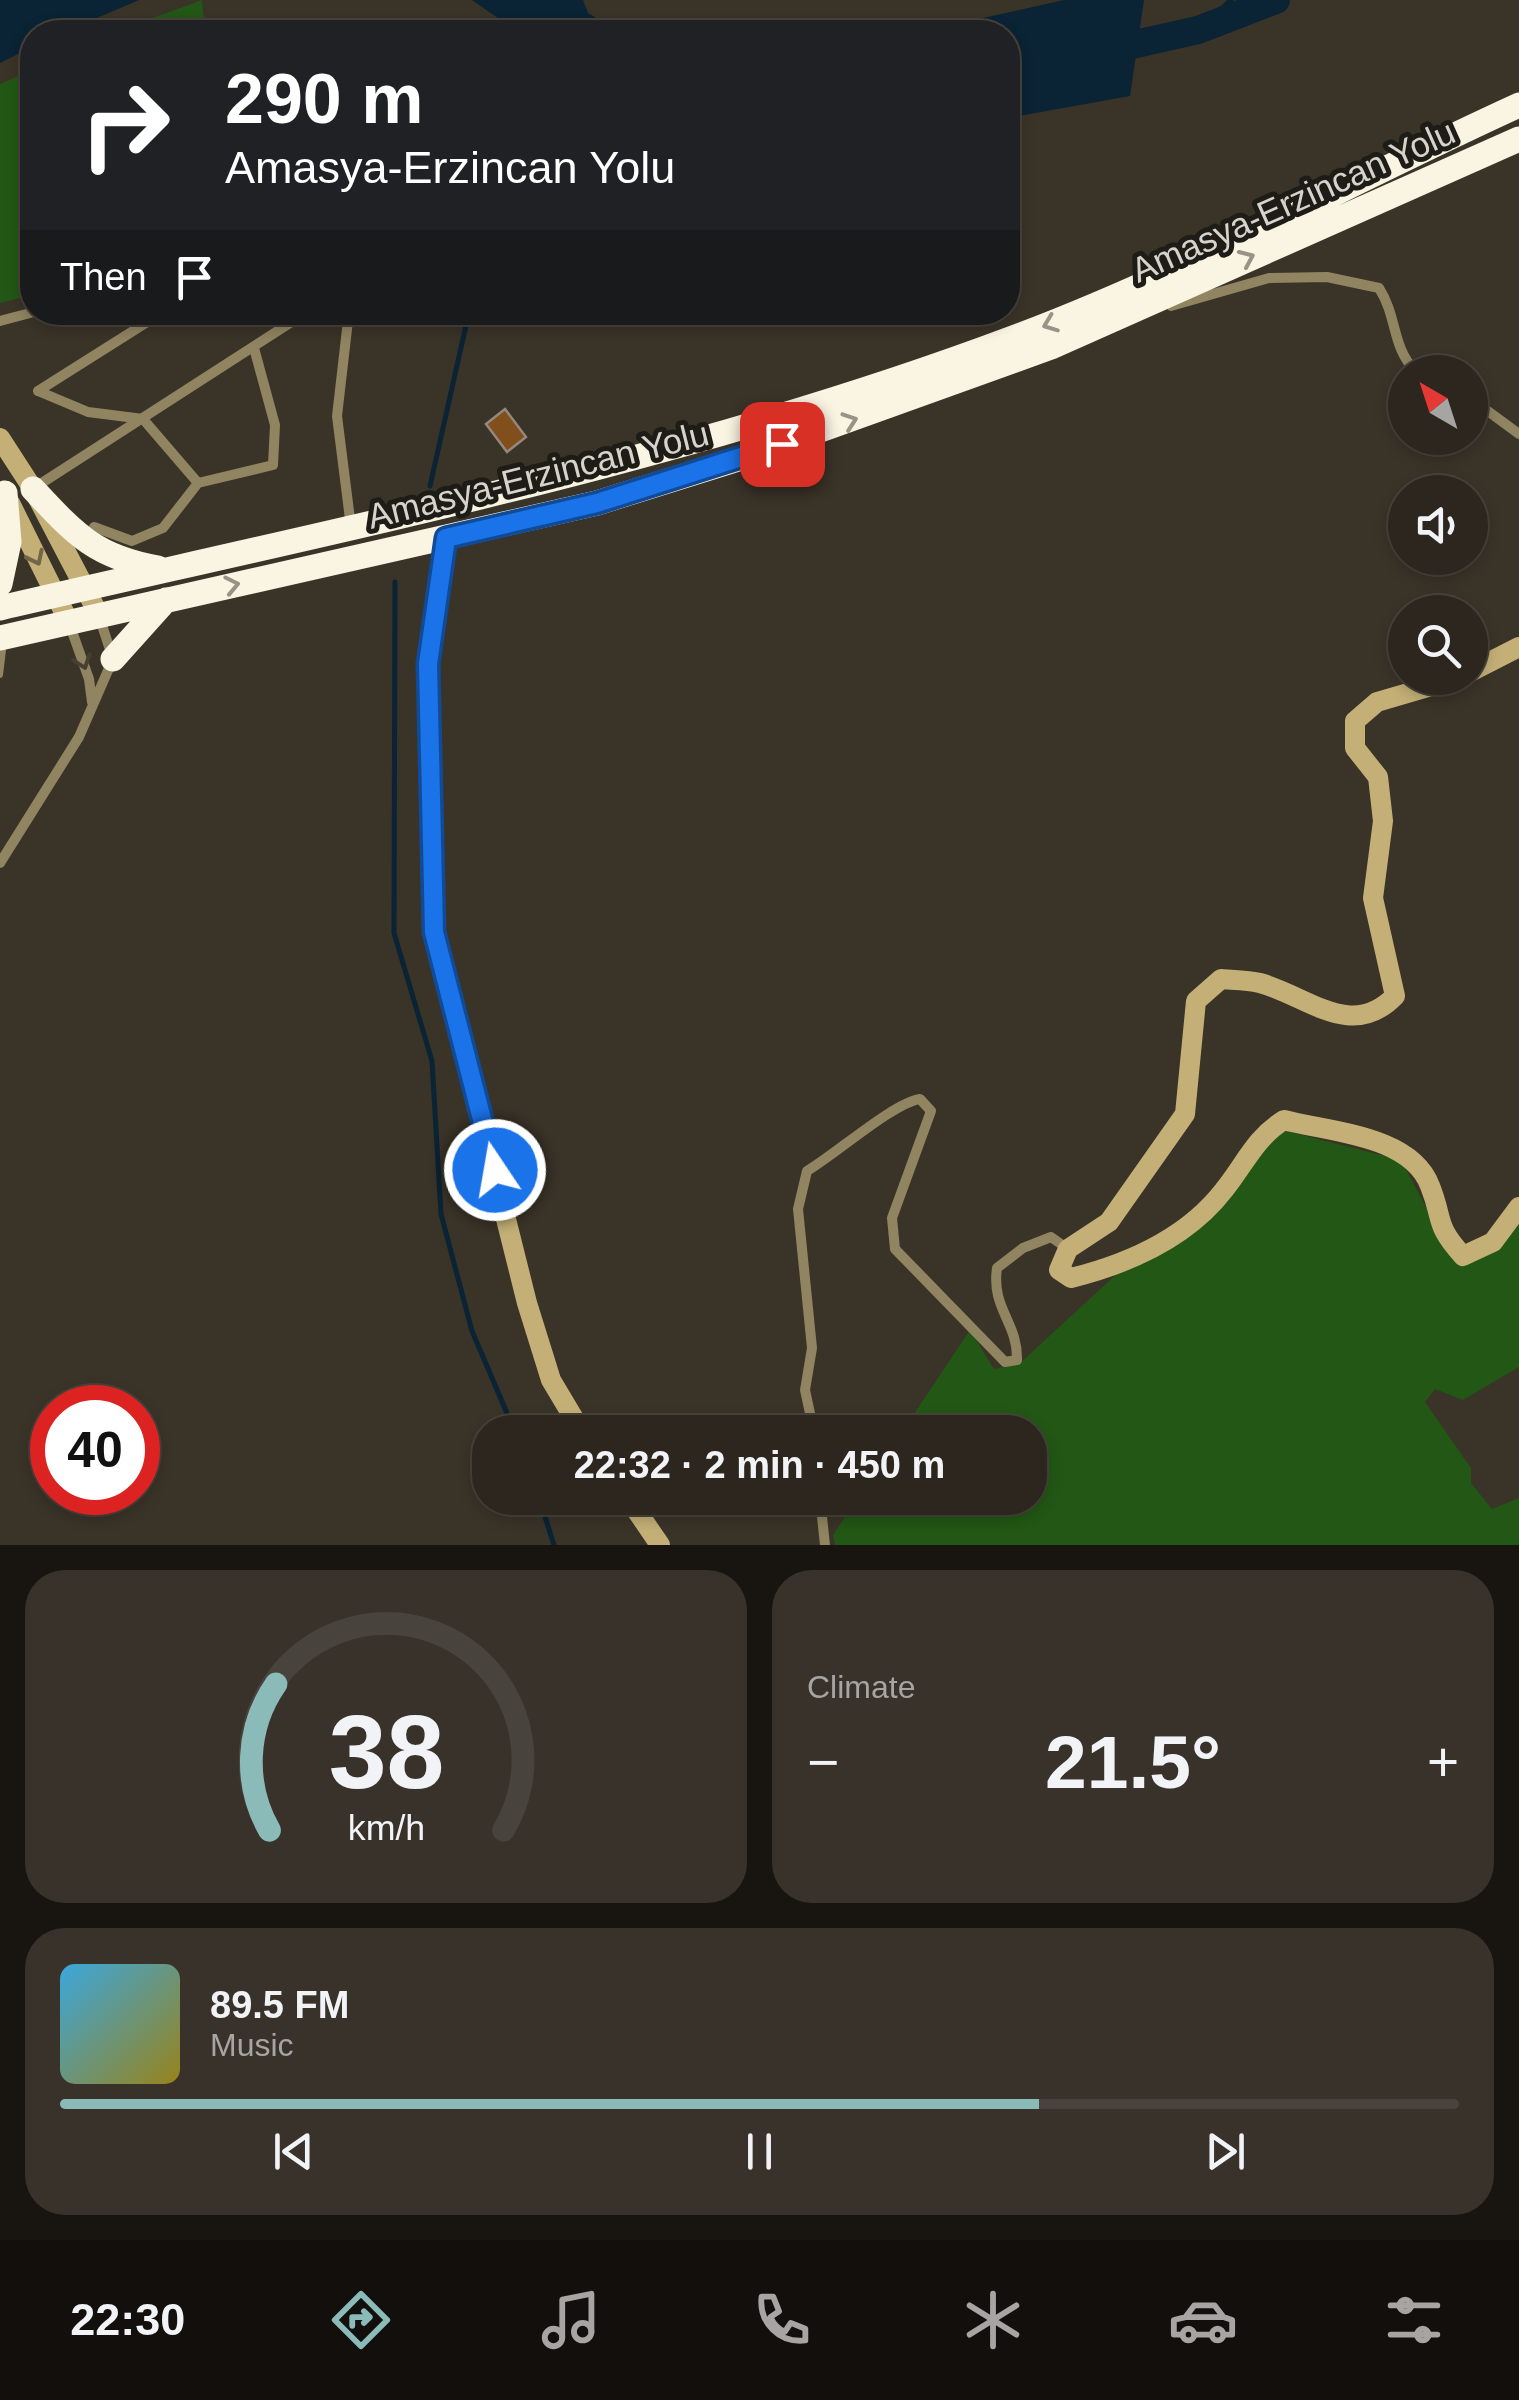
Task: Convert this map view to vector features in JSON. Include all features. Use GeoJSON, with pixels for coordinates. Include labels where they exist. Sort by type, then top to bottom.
{"type":"FeatureCollection","features":[{"type":"Feature","properties":{"kind":"highway"},"geometry":{"type":"LineString","coordinates":[[0,608],[600,467],[868,389],[1138,289],[1376,170],[1519,105]]}},
{"type":"Feature","properties":{"kind":"highway","name":"Amasya-Erzincan Yolu"},"geometry":{"type":"LineString","coordinates":[[2,637],[597,503],[751,455],[959,383],[1107,322],[1519,138]]}},
{"type":"Feature","properties":{"kind":"highway"},"geometry":{"type":"LineString","coordinates":[[0,584],[9,542],[2,488]]}},
{"type":"Feature","properties":{"kind":"highway"},"geometry":{"type":"LineString","coordinates":[[33,489],[92,548],[117,560],[168,570]]}},
{"type":"Feature","properties":{"kind":"highway"},"geometry":{"type":"LineString","coordinates":[[113,659],[167,599]]}},
{"type":"Feature","properties":{"kind":"street"},"geometry":{"type":"LineString","coordinates":[[1107,322],[1269,278],[1327,277],[1379,288],[1393,310],[1399,355]]}},
{"type":"Feature","properties":{"kind":"street"},"geometry":{"type":"LineString","coordinates":[[142,325],[38,391],[88,412],[143,419],[198,483]]}},
{"type":"Feature","properties":{"kind":"street"},"geometry":{"type":"LineString","coordinates":[[33,489],[288,325]]}},
{"type":"Feature","properties":{"kind":"street"},"geometry":{"type":"LineString","coordinates":[[348,325],[337,416],[351,528]]}},
{"type":"Feature","properties":{"kind":"street"},"geometry":{"type":"LineString","coordinates":[[94,527],[132,541],[163,528],[198,483],[273,465],[276,425],[254,348]]}},
{"type":"Feature","properties":{"kind":"street"},"geometry":{"type":"LineString","coordinates":[[1488,411],[1519,434]]}},
{"type":"Feature","properties":{"kind":"street"},"geometry":{"type":"LineString","coordinates":[[0,438],[33,489],[86,589],[113,659],[80,737],[0,863]]}},
{"type":"Feature","properties":{"kind":"street"},"geometry":{"type":"LineString","coordinates":[[2,488],[69,622],[89,679],[92,703]]}},
{"type":"Feature","properties":{"kind":"street"},"geometry":{"type":"LineString","coordinates":[[446,538],[428,664],[434,932],[527,1303],[551,1380],[572,1415]]}},
{"type":"Feature","properties":{"kind":"street"},"geometry":{"type":"LineString","coordinates":[[1488,663],[1519,647]]}},
{"type":"Feature","properties":{"kind":"street"},"geometry":{"type":"LineString","coordinates":[[1401,695],[1377,702],[1355,721],[1355,748],[1378,778],[1383,821],[1373,898],[1396,996],[1379,1012],[1344,1017],[1258,982],[1220,980],[1196,1001],[1185,1114],[1108,1222],[1068,1249],[1059,1270],[1071,1278],[1123,1265],[1176,1232],[1222,1194],[1262,1134],[1284,1120],[1370,1141],[1407,1155],[1430,1182],[1442,1232],[1463,1256],[1492,1242],[1519,1207]]}},
{"type":"Feature","properties":{"kind":"street"},"geometry":{"type":"LineString","coordinates":[[810,1415],[805,1390],[812,1348],[798,1210],[807,1171],[843,1150],[906,1101],[920,1099],[931,1112],[892,1218],[895,1249],[1005,1362],[1017,1360],[1018,1341],[994,1292],[997,1268],[1023,1248],[1052,1237],[1068,1249]]}},
{"type":"Feature","properties":{"kind":"street"},"geometry":{"type":"LineString","coordinates":[[640,1515],[660,1545]]}},
{"type":"Feature","properties":{"kind":"street"},"geometry":{"type":"LineString","coordinates":[[822,1515],[825,1545]]}},
{"type":"Feature","properties":{"kind":"lane"},"geometry":{"type":"LineString","coordinates":[[0,675],[2,637]]}},
{"type":"Feature","properties":{"kind":"green space"},"geometry":{"type":"Polygon","coordinates":[[[202,0],[204,20],[147,20],[202,0]]]}},
{"type":"Feature","properties":{"kind":"green space"},"geometry":{"type":"Polygon","coordinates":[[[20,75],[20,298],[0,303],[0,84],[20,75]]]}},
{"type":"Feature","properties":{"kind":"green space"},"geometry":{"type":"Polygon","coordinates":[[[1278,1129],[1401,1160],[1452,1256],[1519,1221],[1519,1367],[1463,1400],[1435,1389],[1425,1402],[1471,1468],[1471,1483],[1492,1509],[1519,1498],[1519,1545],[835,1545],[833,1535],[847,1515],[1047,1515],[1047,1415],[913,1415],[970,1330],[994,1369],[1019,1364],[1122,1269],[1222,1198],[1278,1129]]]}},
{"type":"Feature","properties":{"kind":"water"},"geometry":{"type":"Polygon","coordinates":[[[0,0],[139,0],[92,20],[20,20],[20,53],[0,63],[0,0]]]}},
{"type":"Feature","properties":{"kind":"water"},"geometry":{"type":"Polygon","coordinates":[[[472,0],[583,0],[588,13],[599,20],[501,20],[472,0]]]}},
{"type":"Feature","properties":{"kind":"water"},"geometry":{"type":"Polygon","coordinates":[[[1064,0],[1144,0],[1130,96],[1020,116],[1020,20],[975,20],[1064,0]]]}},
{"type":"Feature","properties":{"kind":"building"},"geometry":{"type":"Polygon","coordinates":[[[505,409],[526,437],[507,452],[486,424],[505,409]]]}},
{"type":"Feature","properties":{"kind":"waterway"},"geometry":{"type":"LineString","coordinates":[[1198,30],[1231,0]]}},
{"type":"Feature","properties":{"kind":"waterway"},"geometry":{"type":"LineString","coordinates":[[1100,52],[1198,30],[1276,0]]}},
{"type":"Feature","properties":{"kind":"waterway"},"geometry":{"type":"LineString","coordinates":[[430,486],[466,325]]}},
{"type":"Feature","properties":{"kind":"waterway"},"geometry":{"type":"LineString","coordinates":[[395,582],[394,933],[432,1061],[441,1214],[472,1331],[508,1415]]}},
{"type":"Feature","properties":{"kind":"waterway"},"geometry":{"type":"LineString","coordinates":[[544,1515],[554,1545]]}},
{"type":"Feature","properties":{"kind":"route"},"geometry":{"type":"LineString","coordinates":[[495,1170],[434,932],[428,664],[446,538],[597,503],[782,444]]}}]}
